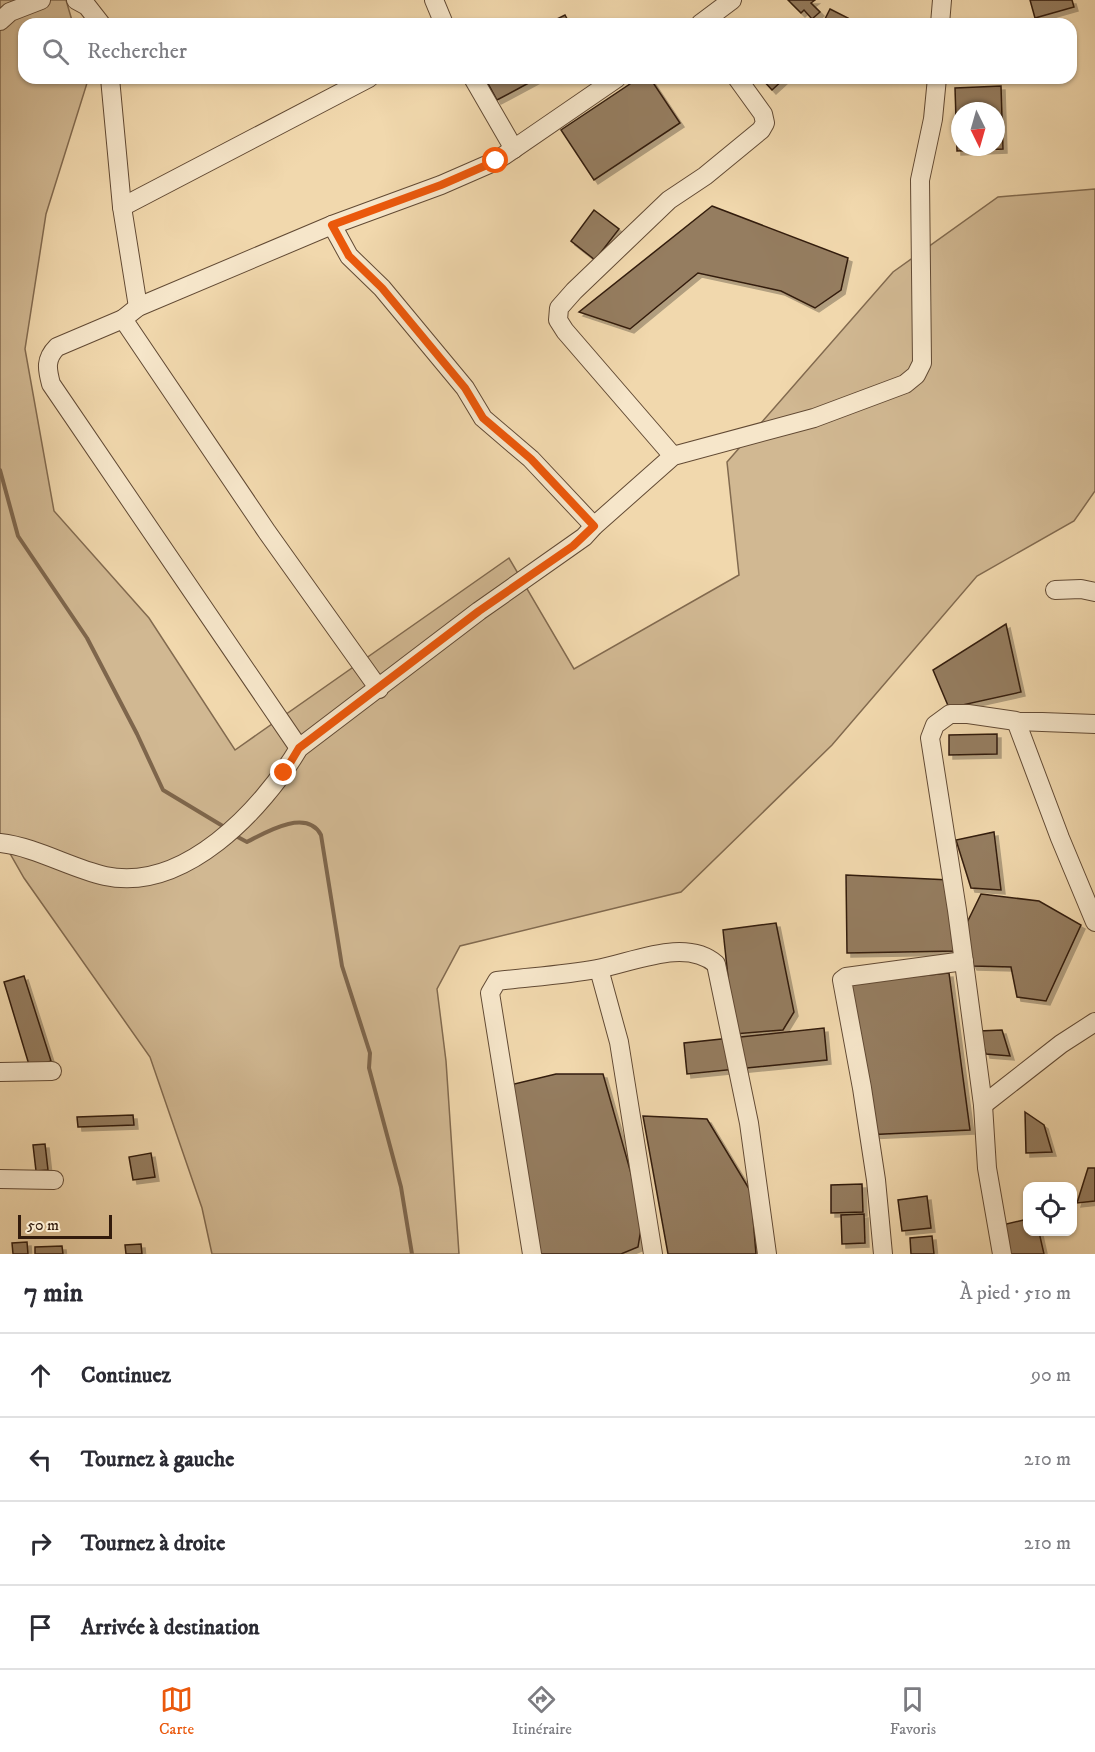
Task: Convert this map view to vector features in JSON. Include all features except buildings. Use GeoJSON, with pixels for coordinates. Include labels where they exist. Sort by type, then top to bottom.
{"type":"FeatureCollection","features":[{"type":"Feature","properties":{"kind":"street"},"geometry":{"type":"LineString","coordinates":[[0,21],[10,12],[41,0]]}},
{"type":"Feature","properties":{"kind":"street"},"geometry":{"type":"LineString","coordinates":[[76,0],[87,6],[96,18]]}},
{"type":"Feature","properties":{"kind":"street"},"geometry":{"type":"LineString","coordinates":[[434,0],[442,18]]}},
{"type":"Feature","properties":{"kind":"street"},"geometry":{"type":"LineString","coordinates":[[709,18],[732,0]]}},
{"type":"Feature","properties":{"kind":"street"},"geometry":{"type":"LineString","coordinates":[[940,18],[942,0]]}},
{"type":"Feature","properties":{"kind":"street"},"geometry":{"type":"LineString","coordinates":[[111,84],[122,207],[138,307]]}},
{"type":"Feature","properties":{"kind":"street"},"geometry":{"type":"LineString","coordinates":[[122,207],[358,84]]}},
{"type":"Feature","properties":{"kind":"street"},"geometry":{"type":"LineString","coordinates":[[476,84],[514,149]]}},
{"type":"Feature","properties":{"kind":"street"},"geometry":{"type":"LineString","coordinates":[[299,748],[51,384],[47,367],[50,354],[57,347],[123,320],[138,307],[332,225],[441,185],[496,161],[608,84]]}},
{"type":"Feature","properties":{"kind":"street"},"geometry":{"type":"LineString","coordinates":[[673,456],[565,331],[558,320],[559,309],[574,291],[669,200],[705,176],[761,130],[765,123],[763,114],[740,84]]}},
{"type":"Feature","properties":{"kind":"street"},"geometry":{"type":"LineString","coordinates":[[0,843],[103,876],[126,880],[168,872],[225,836],[284,773],[299,748],[479,611],[573,546],[673,456],[814,418],[905,384],[916,375],[922,363],[920,180],[933,119],[936,84]]}},
{"type":"Feature","properties":{"kind":"street"},"geometry":{"type":"LineString","coordinates":[[332,225],[349,256],[382,288],[465,388],[483,418],[531,459],[594,526]]}},
{"type":"Feature","properties":{"kind":"street"},"geometry":{"type":"LineString","coordinates":[[123,320],[267,532],[379,689]]}},
{"type":"Feature","properties":{"kind":"street"},"geometry":{"type":"LineString","coordinates":[[1055,590],[1095,591]]}},
{"type":"Feature","properties":{"kind":"street"},"geometry":{"type":"LineString","coordinates":[[1002,1254],[987,1168],[983,1105],[930,738],[935,725],[950,714],[1095,724]]}},
{"type":"Feature","properties":{"kind":"street"},"geometry":{"type":"LineString","coordinates":[[1016,720],[1060,838],[1095,922]]}},
{"type":"Feature","properties":{"kind":"street"},"geometry":{"type":"LineString","coordinates":[[532,1254],[490,993],[497,981],[599,969],[643,956],[696,952],[716,964],[749,1123],[767,1254]]}},
{"type":"Feature","properties":{"kind":"street"},"geometry":{"type":"LineString","coordinates":[[883,1254],[876,1180],[842,980],[846,977],[964,962]]}},
{"type":"Feature","properties":{"kind":"street"},"geometry":{"type":"LineString","coordinates":[[599,969],[619,1042],[653,1254]]}},
{"type":"Feature","properties":{"kind":"street"},"geometry":{"type":"LineString","coordinates":[[983,1105],[1061,1044],[1095,1022]]}},
{"type":"Feature","properties":{"kind":"street"},"geometry":{"type":"LineString","coordinates":[[0,1072],[52,1071]]}},
{"type":"Feature","properties":{"kind":"street"},"geometry":{"type":"LineString","coordinates":[[0,1179],[54,1180]]}},
{"type":"Feature","properties":{"kind":"shaded area"},"geometry":{"type":"Polygon","coordinates":[[[0,0],[66,0],[71,18],[18,18],[18,84],[87,84],[46,214],[25,349],[54,511],[149,618],[235,750],[509,558],[574,669],[739,575],[727,462],[893,272],[998,197],[1095,189],[1095,491],[1074,521],[977,576],[832,745],[681,892],[460,946],[437,989],[446,1061],[459,1254],[212,1254],[202,1208],[150,1057],[24,878],[0,836],[0,0]]]}},
{"type":"Feature","properties":{"kind":"waterway"},"geometry":{"type":"LineString","coordinates":[[0,470],[18,536],[87,638],[163,790],[226,828]]}},
{"type":"Feature","properties":{"kind":"waterway"},"geometry":{"type":"LineString","coordinates":[[234,835],[247,842],[275,828],[296,823],[306,823],[315,827],[321,835],[342,966],[370,1053],[369,1068],[401,1187],[412,1254]]}},
{"type":"Feature","properties":{"kind":"route"},"geometry":{"type":"LineString","coordinates":[[284,773],[299,748],[479,611],[573,546],[594,526],[531,459],[483,418],[465,388],[382,288],[349,256],[332,225],[441,185],[496,161]]}}]}
